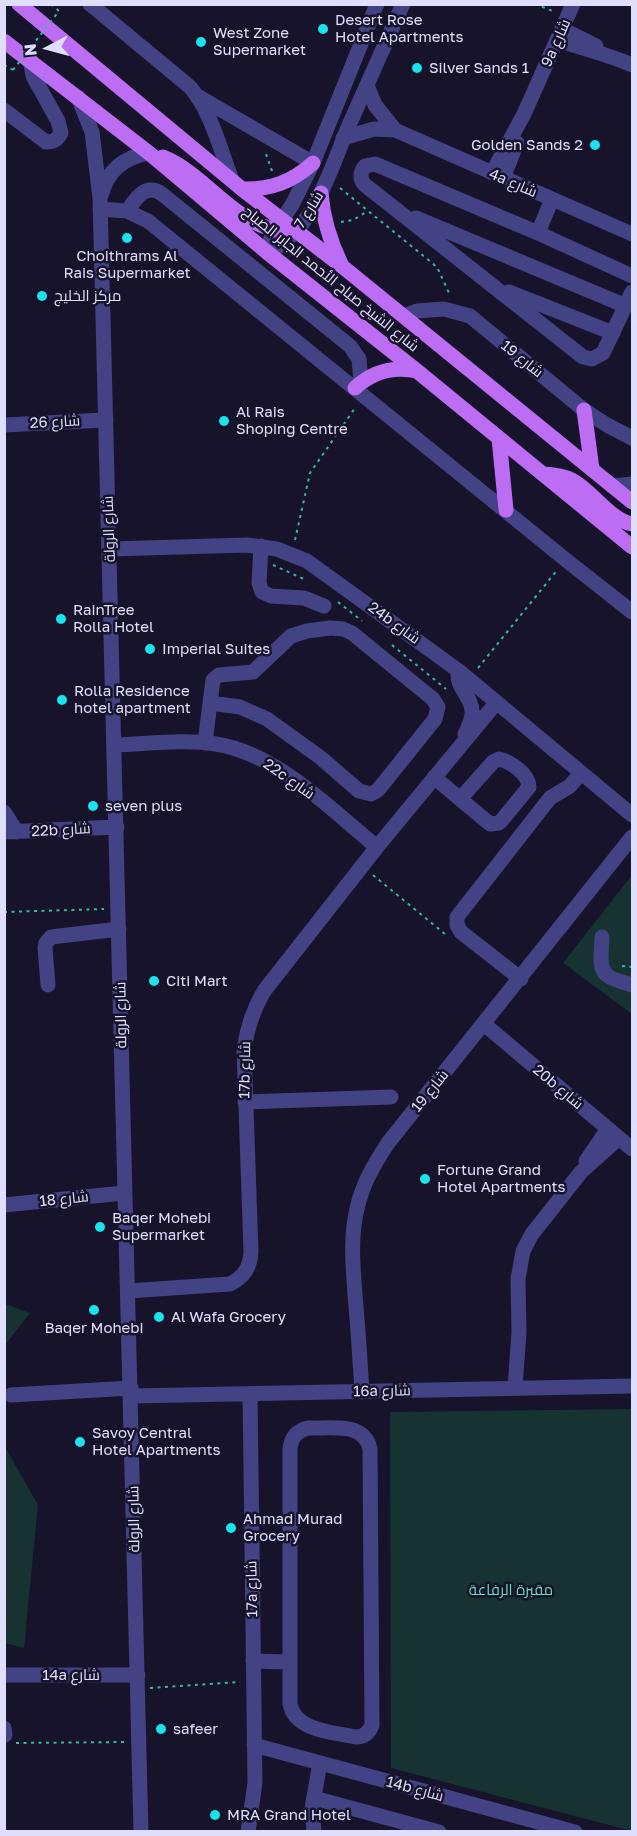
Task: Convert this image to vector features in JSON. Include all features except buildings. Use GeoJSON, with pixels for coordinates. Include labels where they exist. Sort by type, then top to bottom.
{"type":"FeatureCollection","features":[{"type":"Feature","properties":{"kind":"main road","name":"شارع الشيخ صباح الأحمد الجابر الصباح"},"geometry":{"type":"LineString","coordinates":[[19,4],[237,184],[278,225]]}},
{"type":"Feature","properties":{"kind":"main road","name":"شارع الشيخ صباح الأحمد الجابر الصباح"},"geometry":{"type":"LineString","coordinates":[[4,40],[148,153],[268,253],[417,370],[633,547]]}},
{"type":"Feature","properties":{"kind":"main road"},"geometry":{"type":"LineString","coordinates":[[148,153],[184,168],[251,221],[278,225],[297,231]]}},
{"type":"Feature","properties":{"kind":"main road"},"geometry":{"type":"LineString","coordinates":[[237,184],[260,189],[277,186],[296,177],[313,163]]}},
{"type":"Feature","properties":{"kind":"main road"},"geometry":{"type":"LineString","coordinates":[[321,193],[326,225],[343,267]]}},
{"type":"Feature","properties":{"kind":"main road","name":"شارع الشيخ صباح الأحمد الجابر الصباح"},"geometry":{"type":"LineString","coordinates":[[297,231],[633,502]]}},
{"type":"Feature","properties":{"kind":"main road"},"geometry":{"type":"LineString","coordinates":[[360,389],[381,371],[405,368],[417,370]]}},
{"type":"Feature","properties":{"kind":"main road"},"geometry":{"type":"LineString","coordinates":[[584,410],[592,469]]}},
{"type":"Feature","properties":{"kind":"main road"},"geometry":{"type":"LineString","coordinates":[[499,438],[506,510]]}},
{"type":"Feature","properties":{"kind":"main road"},"geometry":{"type":"LineString","coordinates":[[543,474],[560,476],[575,482],[620,520],[633,524]]}},
{"type":"Feature","properties":{"kind":"street"},"geometry":{"type":"LineString","coordinates":[[90,4],[198,96],[237,184]]}},
{"type":"Feature","properties":{"kind":"street","name":"شارع 7"},"geometry":{"type":"LineString","coordinates":[[268,253],[269,244],[278,225],[292,205],[313,163],[377,4]]}},
{"type":"Feature","properties":{"kind":"street","name":"شارع 7"},"geometry":{"type":"LineString","coordinates":[[268,253],[284,244],[297,231],[321,193],[403,4]]}},
{"type":"Feature","properties":{"kind":"street"},"geometry":{"type":"LineString","coordinates":[[565,23],[606,53],[633,65]]}},
{"type":"Feature","properties":{"kind":"street","name":"9a شارع"},"geometry":{"type":"LineString","coordinates":[[497,176],[519,138],[524,114],[565,23]]}},
{"type":"Feature","properties":{"kind":"street"},"geometry":{"type":"LineString","coordinates":[[4,110],[46,142],[58,139],[61,126],[37,84],[30,59]]}},
{"type":"Feature","properties":{"kind":"street","name":"4a شارع"},"geometry":{"type":"LineString","coordinates":[[367,85],[375,105],[395,130]]}},
{"type":"Feature","properties":{"kind":"street"},"geometry":{"type":"LineString","coordinates":[[198,96],[313,163]]}},
{"type":"Feature","properties":{"kind":"street","name":"شارع الرولة"},"geometry":{"type":"LineString","coordinates":[[78,97],[92,132],[100,204],[141,1832]]}},
{"type":"Feature","properties":{"kind":"street","name":"4a شارع"},"geometry":{"type":"LineString","coordinates":[[343,138],[374,129],[395,130],[633,234]]}},
{"type":"Feature","properties":{"kind":"street","name":"شارع الرولة"},"geometry":{"type":"LineString","coordinates":[[100,204],[108,176],[116,167],[137,155],[148,153]]}},
{"type":"Feature","properties":{"kind":"street"},"geometry":{"type":"LineString","coordinates":[[397,210],[629,299],[600,356],[592,359],[583,357],[362,183],[360,176],[365,166],[378,165],[538,232],[633,276]]}},
{"type":"Feature","properties":{"kind":"street"},"geometry":{"type":"LineString","coordinates":[[127,211],[145,191],[154,190],[162,194],[350,346],[359,359],[360,389]]}},
{"type":"Feature","properties":{"kind":"street"},"geometry":{"type":"LineString","coordinates":[[538,232],[552,199]]}},
{"type":"Feature","properties":{"kind":"street"},"geometry":{"type":"LineString","coordinates":[[100,204],[127,211],[148,221],[360,389],[566,560],[633,612]]}},
{"type":"Feature","properties":{"kind":"street"},"geometry":{"type":"LineString","coordinates":[[495,287],[613,333]]}},
{"type":"Feature","properties":{"kind":"street","name":"شارع 19"},"geometry":{"type":"LineString","coordinates":[[404,316],[430,309],[470,316],[584,410],[633,438]]}},
{"type":"Feature","properties":{"kind":"street","name":"شارع 26"},"geometry":{"type":"LineString","coordinates":[[4,425],[106,420]]}},
{"type":"Feature","properties":{"kind":"street"},"geometry":{"type":"LineString","coordinates":[[612,486],[633,484]]}},
{"type":"Feature","properties":{"kind":"street"},"geometry":{"type":"LineString","coordinates":[[261,546],[259,583],[262,592],[271,596],[304,598],[324,606]]}},
{"type":"Feature","properties":{"kind":"street","name":"24b شارع"},"geometry":{"type":"LineString","coordinates":[[110,549],[261,546],[292,554],[321,570],[464,675],[496,704],[633,815]]}},
{"type":"Feature","properties":{"kind":"street"},"geometry":{"type":"LineString","coordinates":[[205,743],[212,684],[219,675],[253,672],[291,636],[307,631],[336,628],[352,633],[434,699],[439,711],[378,790],[367,794],[359,791],[321,758],[267,719],[240,707],[210,704]]}},
{"type":"Feature","properties":{"kind":"street","name":"17b شارع"},"geometry":{"type":"LineString","coordinates":[[461,745],[471,721],[472,709],[469,698],[458,681],[464,675]]}},
{"type":"Feature","properties":{"kind":"street","name":"17b شارع"},"geometry":{"type":"LineString","coordinates":[[128,1291],[230,1284],[244,1275],[251,1252],[244,1049],[250,1019],[256,1005],[377,847],[496,704]]}},
{"type":"Feature","properties":{"kind":"street","name":"22c شارع"},"geometry":{"type":"LineString","coordinates":[[115,745],[205,743],[240,751],[274,766],[294,779],[377,847]]}},
{"type":"Feature","properties":{"kind":"street"},"geometry":{"type":"LineString","coordinates":[[434,777],[486,822],[494,824],[502,820],[528,790],[530,784],[527,777],[506,761],[499,759],[493,762],[460,799]]}},
{"type":"Feature","properties":{"kind":"street"},"geometry":{"type":"LineString","coordinates":[[520,979],[461,932],[457,926],[457,917],[550,798],[567,788],[581,773]]}},
{"type":"Feature","properties":{"kind":"street"},"geometry":{"type":"LineString","coordinates":[[4,812],[11,832]]}},
{"type":"Feature","properties":{"kind":"street","name":"22b شارع"},"geometry":{"type":"LineString","coordinates":[[11,832],[117,827]]}},
{"type":"Feature","properties":{"kind":"street","name":"شارع 19"},"geometry":{"type":"LineString","coordinates":[[362,1392],[353,1250],[357,1209],[364,1185],[388,1143],[633,837]]}},
{"type":"Feature","properties":{"kind":"street"},"geometry":{"type":"LineString","coordinates":[[48,985],[45,948],[48,939],[56,935],[119,929]]}},
{"type":"Feature","properties":{"kind":"street"},"geometry":{"type":"LineString","coordinates":[[602,938],[601,961],[605,973],[611,978],[633,985]]}},
{"type":"Feature","properties":{"kind":"street","name":"20b شارع"},"geometry":{"type":"LineString","coordinates":[[484,1024],[633,1149]]}},
{"type":"Feature","properties":{"kind":"street"},"geometry":{"type":"LineString","coordinates":[[245,1102],[391,1097]]}},
{"type":"Feature","properties":{"kind":"street"},"geometry":{"type":"LineString","coordinates":[[520,1387],[518,1279],[523,1251],[532,1234],[614,1134]]}},
{"type":"Feature","properties":{"kind":"street","name":"شارع 18"},"geometry":{"type":"LineString","coordinates":[[4,1205],[124,1193]]}},
{"type":"Feature","properties":{"kind":"street","name":"16a شارع"},"geometry":{"type":"LineString","coordinates":[[11,1395],[131,1392],[250,1394],[633,1386]]}},
{"type":"Feature","properties":{"kind":"street","name":"17a شارع"},"geometry":{"type":"LineString","coordinates":[[250,1394],[254,1745],[259,1832]]}},
{"type":"Feature","properties":{"kind":"street"},"geometry":{"type":"LineString","coordinates":[[308,1428],[353,1429],[365,1436],[370,1449],[372,1725],[366,1734],[356,1737],[312,1727],[299,1721],[294,1716],[290,1704],[290,1662],[291,1440],[295,1434],[308,1428]]}},
{"type":"Feature","properties":{"kind":"street"},"geometry":{"type":"LineString","coordinates":[[253,1661],[290,1662]]}},
{"type":"Feature","properties":{"kind":"street","name":"14a شارع"},"geometry":{"type":"LineString","coordinates":[[4,1675],[138,1682]]}},
{"type":"Feature","properties":{"kind":"street"},"geometry":{"type":"LineString","coordinates":[[4,1728],[10,1739]]}},
{"type":"Feature","properties":{"kind":"street","name":"14b شارع"},"geometry":{"type":"LineString","coordinates":[[254,1745],[575,1832]]}},
{"type":"Feature","properties":{"kind":"street"},"geometry":{"type":"LineString","coordinates":[[314,1832],[312,1819],[320,1763]]}},
{"type":"Feature","properties":{"kind":"street","name":"17a شارع"},"geometry":{"type":"LineString","coordinates":[[248,1832],[255,1783]]}},
{"type":"Feature","properties":{"kind":"street"},"geometry":{"type":"LineString","coordinates":[[314,1798],[439,1832]]}},
{"type":"Feature","properties":{"kind":"path"},"geometry":{"type":"LineString","coordinates":[[4,65],[13,70],[59,11],[51,4]]}},
{"type":"Feature","properties":{"kind":"path"},"geometry":{"type":"LineString","coordinates":[[535,4],[565,23]]}},
{"type":"Feature","properties":{"kind":"path"},"geometry":{"type":"LineString","coordinates":[[270,138],[266,153],[277,186]]}},
{"type":"Feature","properties":{"kind":"path"},"geometry":{"type":"LineString","coordinates":[[327,178],[436,267],[457,312]]}},
{"type":"Feature","properties":{"kind":"path"},"geometry":{"type":"LineString","coordinates":[[326,225],[353,220],[368,211]]}},
{"type":"Feature","properties":{"kind":"path"},"geometry":{"type":"LineString","coordinates":[[292,554],[310,473],[360,389]]}},
{"type":"Feature","properties":{"kind":"path"},"geometry":{"type":"LineString","coordinates":[[464,675],[566,560]]}},
{"type":"Feature","properties":{"kind":"path"},"geometry":{"type":"LineString","coordinates":[[362,866],[451,938]]}},
{"type":"Feature","properties":{"kind":"path"},"geometry":{"type":"LineString","coordinates":[[4,912],[118,908]]}},
{"type":"Feature","properties":{"kind":"path"},"geometry":{"type":"LineString","coordinates":[[138,1682],[254,1682]]}},
{"type":"Feature","properties":{"kind":"path"},"geometry":{"type":"LineString","coordinates":[[10,1739],[139,1742]]}},
{"type":"Feature","properties":{"kind":"green space"},"geometry":{"type":"Polygon","coordinates":[[[632,875],[632,1014],[563,963],[632,875]]]}},
{"type":"Feature","properties":{"kind":"green space"},"geometry":{"type":"Polygon","coordinates":[[[4,1304],[30,1313],[5,1345],[4,1304]]]}},
{"type":"Feature","properties":{"kind":"green space","name":"مقبرة الرفاعة"},"geometry":{"type":"Polygon","coordinates":[[[632,1409],[632,1831],[391,1768],[390,1412],[632,1409]]]}},
{"type":"Feature","properties":{"kind":"green space"},"geometry":{"type":"Polygon","coordinates":[[[4,1445],[38,1505],[24,1648],[5,1643],[4,1445]]]}},
{"type":"Feature","properties":{"kind":"place","name":"Desert Rose Hotel Apartments"},"geometry":{"type":"Point","coordinates":[323,29]}},
{"type":"Feature","properties":{"kind":"place","name":"West Zone Supermarket"},"geometry":{"type":"Point","coordinates":[201,42]}},
{"type":"Feature","properties":{"kind":"place","name":"Silver Sands 1"},"geometry":{"type":"Point","coordinates":[417,68]}},
{"type":"Feature","properties":{"kind":"place","name":"Golden Sands 2"},"geometry":{"type":"Point","coordinates":[595,145]}},
{"type":"Feature","properties":{"kind":"place","name":"Choithrams Al Rais Supermarket"},"geometry":{"type":"Point","coordinates":[127,238]}},
{"type":"Feature","properties":{"kind":"place","name":"مركز الخليج"},"geometry":{"type":"Point","coordinates":[42,296]}},
{"type":"Feature","properties":{"kind":"place","name":"Al Rais Shoping Centre"},"geometry":{"type":"Point","coordinates":[224,421]}},
{"type":"Feature","properties":{"kind":"place","name":"RainTree Rolla Hotel"},"geometry":{"type":"Point","coordinates":[61,619]}},
{"type":"Feature","properties":{"kind":"place","name":"Imperial Suites"},"geometry":{"type":"Point","coordinates":[150,649]}},
{"type":"Feature","properties":{"kind":"place","name":"Rolla Residence hotel apartment"},"geometry":{"type":"Point","coordinates":[62,700]}},
{"type":"Feature","properties":{"kind":"place","name":"seven plus"},"geometry":{"type":"Point","coordinates":[93,806]}},
{"type":"Feature","properties":{"kind":"place","name":"Citi Mart"},"geometry":{"type":"Point","coordinates":[154,981]}},
{"type":"Feature","properties":{"kind":"place","name":"Fortune Grand Hotel Apartments"},"geometry":{"type":"Point","coordinates":[425,1179]}},
{"type":"Feature","properties":{"kind":"place","name":"Baqer Mohebi Supermarket"},"geometry":{"type":"Point","coordinates":[100,1227]}},
{"type":"Feature","properties":{"kind":"place","name":"Baqer Mohebi"},"geometry":{"type":"Point","coordinates":[94,1310]}},
{"type":"Feature","properties":{"kind":"place","name":"Al Wafa Grocery"},"geometry":{"type":"Point","coordinates":[159,1317]}},
{"type":"Feature","properties":{"kind":"place","name":"Savoy Central Hotel Apartments"},"geometry":{"type":"Point","coordinates":[80,1442]}},
{"type":"Feature","properties":{"kind":"place","name":"Ahmad Murad Grocery"},"geometry":{"type":"Point","coordinates":[231,1528]}},
{"type":"Feature","properties":{"kind":"place","name":"safeer"},"geometry":{"type":"Point","coordinates":[161,1729]}},
{"type":"Feature","properties":{"kind":"place","name":"MRA Grand Hotel"},"geometry":{"type":"Point","coordinates":[215,1815]}}]}
